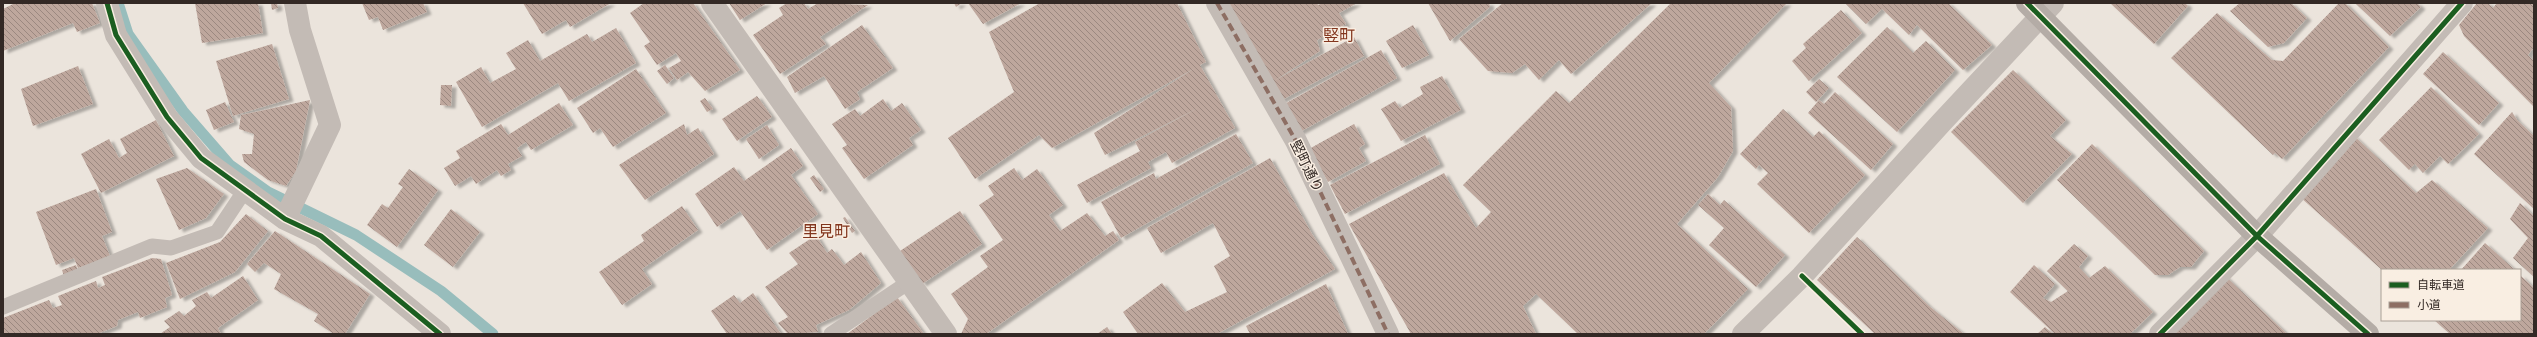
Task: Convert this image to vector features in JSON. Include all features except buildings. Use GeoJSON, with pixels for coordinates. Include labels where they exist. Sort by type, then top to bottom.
{"type":"FeatureCollection","features":[{"type":"Feature","properties":{"kind":"street"},"geometry":{"type":"LineString","coordinates":[[107,3],[116,34],[167,117],[201,158],[285,219],[321,236],[435,333]]}},
{"type":"Feature","properties":{"kind":"street"},"geometry":{"type":"LineString","coordinates":[[285,219],[330,125],[300,30],[295,3]]}},
{"type":"Feature","properties":{"kind":"street"},"geometry":{"type":"LineString","coordinates":[[712,3],[946,334]]}},
{"type":"Feature","properties":{"kind":"street","name":"竪町通り"},"geometry":{"type":"LineString","coordinates":[[1217,3],[1296,141],[1383,332]]}},
{"type":"Feature","properties":{"kind":"street"},"geometry":{"type":"LineString","coordinates":[[2160,334],[2257,236],[2462,3]]}},
{"type":"Feature","properties":{"kind":"street"},"geometry":{"type":"LineString","coordinates":[[1743,334],[1802,276],[1941,122],[2040,8],[2257,236],[2368,334]]}},
{"type":"Feature","properties":{"kind":"lane"},"geometry":{"type":"LineString","coordinates":[[3,307],[152,246],[171,248],[217,232],[246,190]]}},
{"type":"Feature","properties":{"kind":"lane"},"geometry":{"type":"LineString","coordinates":[[831,334],[909,282]]}},
{"type":"Feature","properties":{"kind":"waterway"},"geometry":{"type":"LineString","coordinates":[[118,3],[128,34],[183,111],[230,165],[268,192],[356,235],[441,291],[493,334]]}},
{"type":"Feature","properties":{"kind":"marked path"},"geometry":{"type":"LineString","coordinates":[[1217,3],[1296,141],[1388,334]]}},
{"type":"Feature","properties":{"kind":"cycle path"},"geometry":{"type":"LineString","coordinates":[[107,3],[116,35],[167,117],[201,158],[285,219],[321,236],[440,334]]}},
{"type":"Feature","properties":{"kind":"cycle path"},"geometry":{"type":"LineString","coordinates":[[2027,3],[2257,236],[2368,334]]}},
{"type":"Feature","properties":{"kind":"cycle path"},"geometry":{"type":"LineString","coordinates":[[2160,334],[2257,236],[2462,3]]}},
{"type":"Feature","properties":{"kind":"cycle path"},"geometry":{"type":"LineString","coordinates":[[1802,276],[1862,334]]}},
{"type":"Feature","properties":{"kind":"district","name":"竪町"},"geometry":{"type":"Point","coordinates":[1339,35]}},
{"type":"Feature","properties":{"kind":"district","name":"里見町"},"geometry":{"type":"Point","coordinates":[826,231]}}]}
